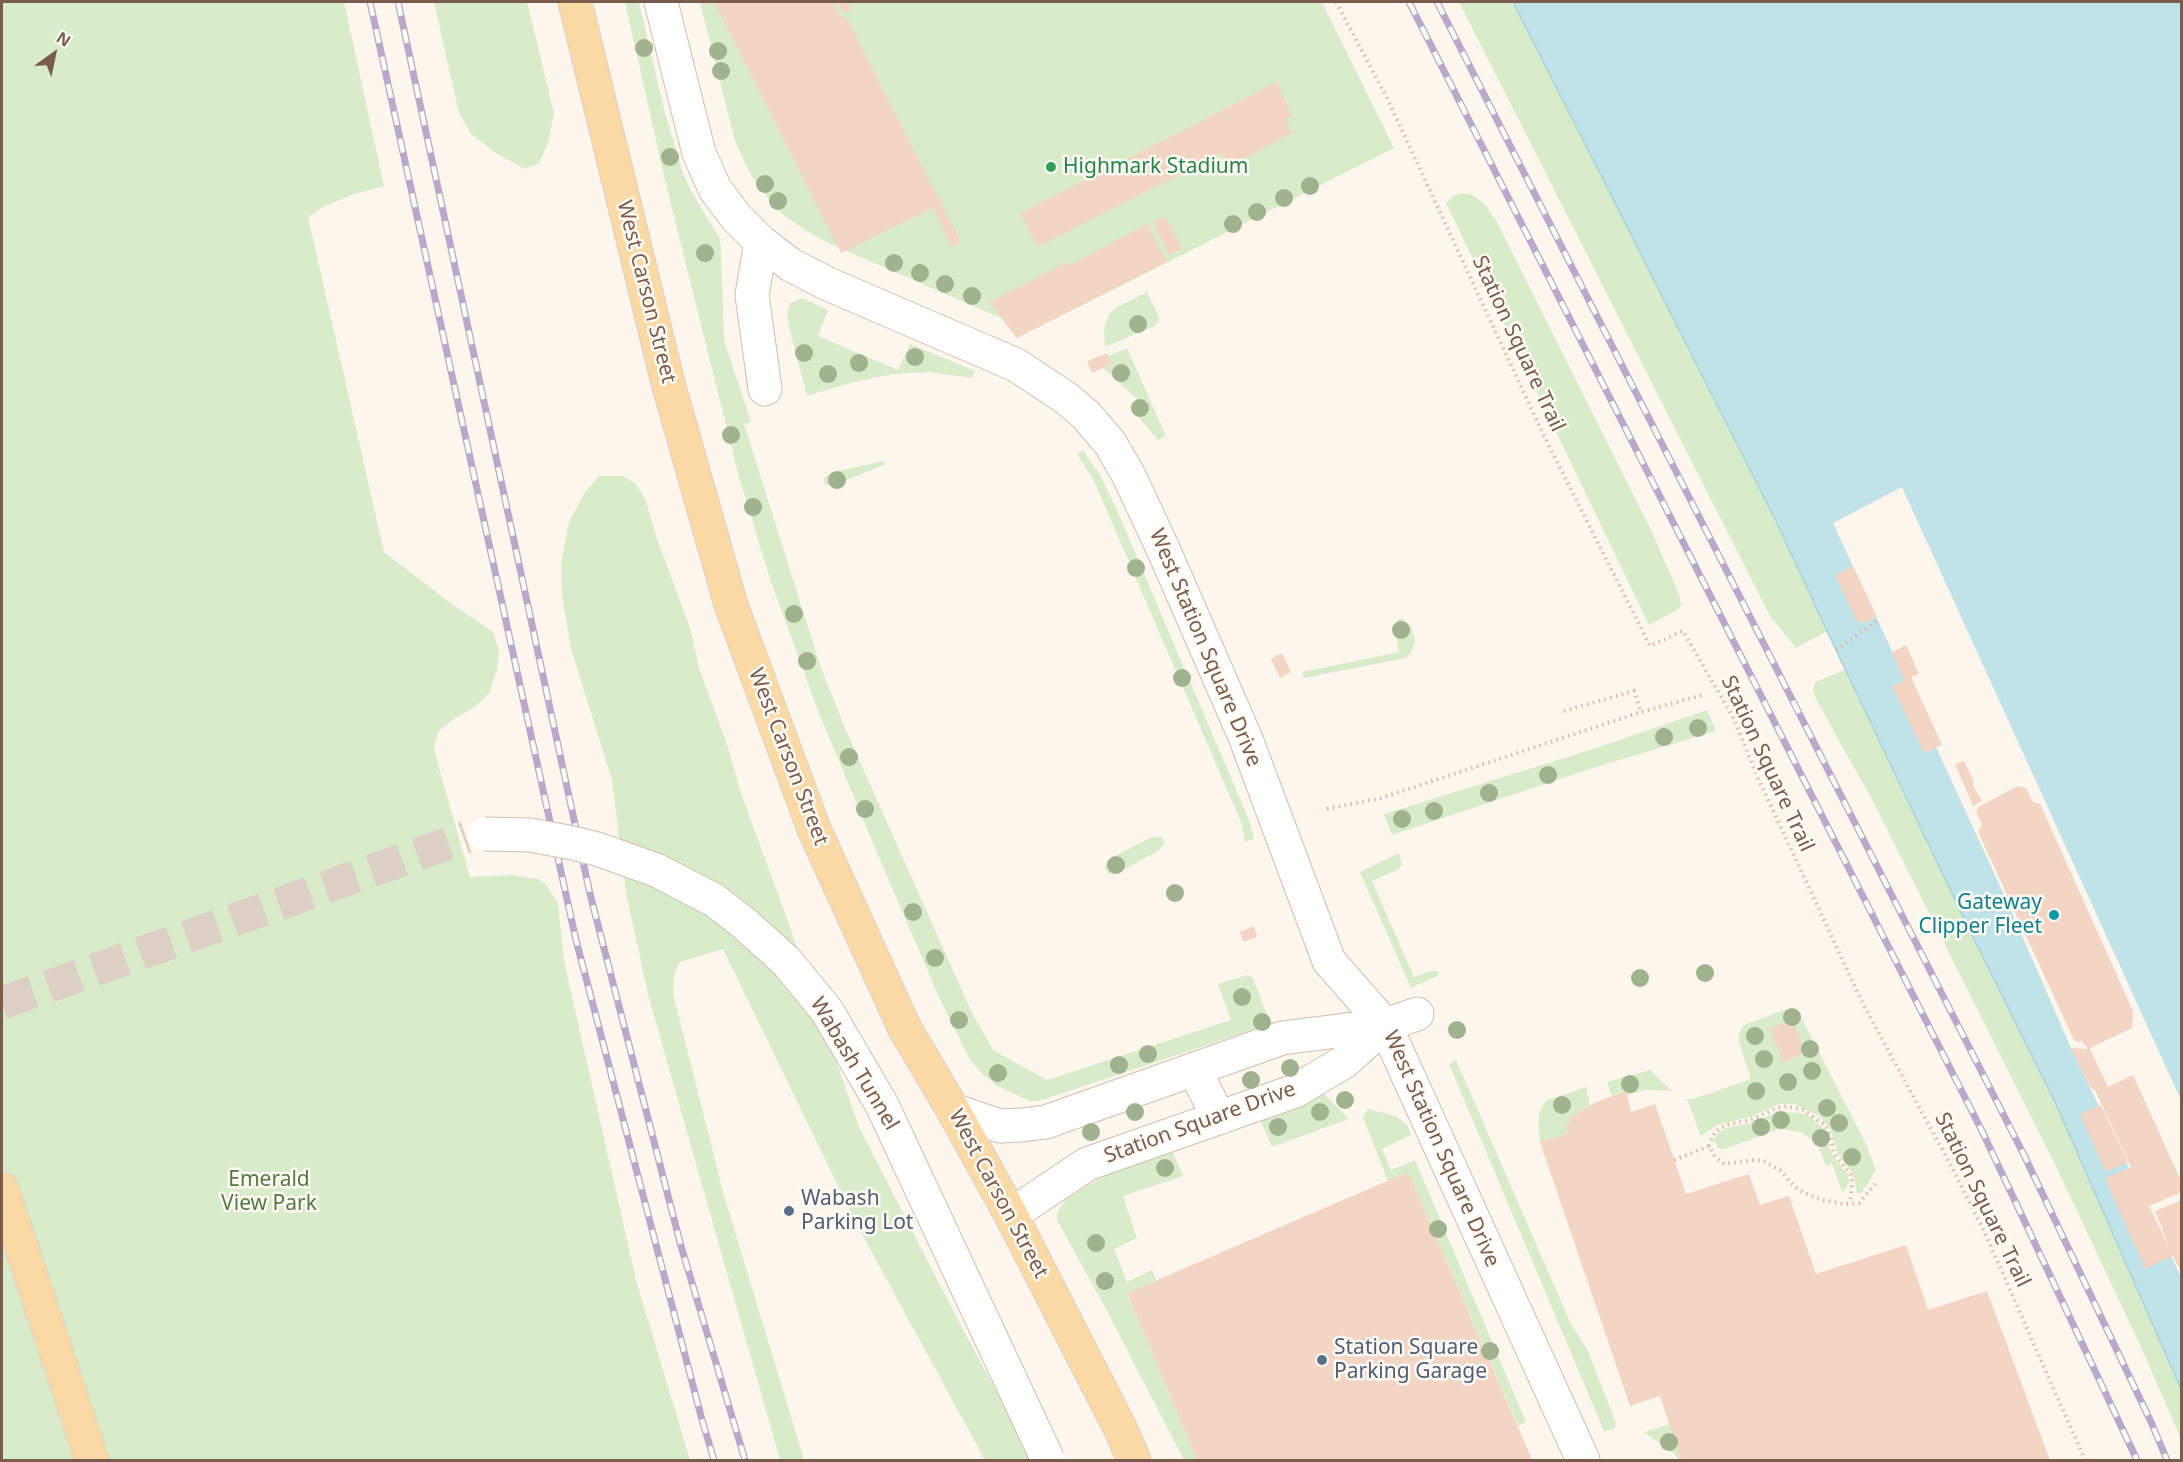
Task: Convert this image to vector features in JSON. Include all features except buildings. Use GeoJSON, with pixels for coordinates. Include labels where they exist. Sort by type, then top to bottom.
{"type":"FeatureCollection","features":[{"type":"Feature","properties":{"kind":"main road","name":"West Carson Street"},"geometry":{"type":"LineString","coordinates":[[575,2],[668,383],[731,605],[814,830],[905,1029],[1011,1215],[1121,1430],[1134,1461]]}},
{"type":"Feature","properties":{"kind":"main road"},"geometry":{"type":"LineString","coordinates":[[2,1190],[92,1461]]}},
{"type":"Feature","properties":{"kind":"street","name":"West Station Square Drive"},"geometry":{"type":"LineString","coordinates":[[661,2],[699,153],[715,189],[736,217],[761,242],[791,265],[828,284],[1016,365],[1066,398],[1086,415],[1110,443],[1129,476],[1159,540],[1246,739],[1329,961],[1386,1025],[1583,1461]]}},
{"type":"Feature","properties":{"kind":"street"},"geometry":{"type":"LineString","coordinates":[[761,242],[752,295],[765,389]]}},
{"type":"Feature","properties":{"kind":"street","name":"Wabash Tunnel"},"geometry":{"type":"LineString","coordinates":[[475,836],[530,835],[573,843],[656,870],[714,900],[746,924],[788,962],[827,1011],[882,1105],[1048,1461]]}},
{"type":"Feature","properties":{"kind":"street"},"geometry":{"type":"LineString","coordinates":[[953,1110],[1000,1126],[1046,1122],[1282,1038],[1386,1025],[1417,1014]]}},
{"type":"Feature","properties":{"kind":"street","name":"Station Square Drive"},"geometry":{"type":"LineString","coordinates":[[1011,1215],[1087,1164],[1295,1091],[1344,1062],[1386,1025]]}},
{"type":"Feature","properties":{"kind":"street"},"geometry":{"type":"LineString","coordinates":[[1194,1069],[1219,1118]]}},
{"type":"Feature","properties":{"kind":"path","name":"Station Square Trail"},"geometry":{"type":"LineString","coordinates":[[1336,2],[1387,98],[1544,434],[1650,646],[1683,631],[1734,719],[1758,778],[1863,1004],[1984,1231],[2085,1461]]}},
{"type":"Feature","properties":{"kind":"path"},"geometry":{"type":"LineString","coordinates":[[1836,650],[1878,620]]}},
{"type":"Feature","properties":{"kind":"path"},"geometry":{"type":"LineString","coordinates":[[1564,711],[1634,690],[1641,712]]}},
{"type":"Feature","properties":{"kind":"path"},"geometry":{"type":"LineString","coordinates":[[1328,809],[1381,798],[1641,712],[1703,695]]}},
{"type":"Feature","properties":{"kind":"path"},"geometry":{"type":"LineString","coordinates":[[1674,1160],[1709,1146],[1715,1132],[1726,1125],[1750,1120],[1787,1106],[1803,1110],[1825,1125],[1831,1137],[1833,1152],[1851,1175],[1850,1203]]}},
{"type":"Feature","properties":{"kind":"path"},"geometry":{"type":"LineString","coordinates":[[1709,1146],[1715,1157],[1724,1164],[1764,1161],[1780,1170],[1796,1187],[1813,1197],[1831,1202],[1859,1203],[1875,1184]]}},
{"type":"Feature","properties":{"kind":"green space","name":"Emerald View Park"},"geometry":{"type":"Polygon","coordinates":[[[2,2],[344,2],[384,186],[351,195],[323,207],[308,217],[384,552],[449,602],[493,632],[499,651],[497,670],[489,693],[476,706],[455,718],[439,731],[434,747],[470,877],[511,875],[539,879],[548,887],[558,904],[564,961],[636,1280],[690,1460],[2,1460],[2,2]]]}},
{"type":"Feature","properties":{"kind":"green space"},"geometry":{"type":"Polygon","coordinates":[[[434,2],[527,2],[554,113],[548,143],[539,163],[525,169],[497,154],[471,134],[459,113],[434,2]]]}},
{"type":"Feature","properties":{"kind":"green space"},"geometry":{"type":"Polygon","coordinates":[[[625,2],[639,2],[665,113],[683,173],[691,191],[719,237],[724,340],[751,422],[744,424],[820,665],[845,728],[972,1013],[993,1050],[1047,1080],[1231,1020],[1218,984],[1247,975],[1253,978],[1267,1015],[1266,1022],[1261,1027],[1039,1101],[1030,1101],[997,1086],[980,1072],[969,1058],[939,997],[875,848],[817,708],[770,579],[739,477],[664,176],[625,2]]]}},
{"type":"Feature","properties":{"kind":"green space","name":"Highmark Stadium"},"geometry":{"type":"Polygon","coordinates":[[[700,2],[1322,2],[1394,148],[1017,338],[1001,318],[828,243],[785,216],[772,203],[751,175],[735,141],[700,2]]]}},
{"type":"Feature","properties":{"kind":"green space"},"geometry":{"type":"Polygon","coordinates":[[[1459,2],[1513,2],[1777,523],[1827,631],[1796,648],[1770,616],[1459,2]]]}},
{"type":"Feature","properties":{"kind":"green space"},"geometry":{"type":"Polygon","coordinates":[[[1461,193],[1473,195],[1484,204],[1496,220],[1649,526],[1679,594],[1681,604],[1679,609],[1649,625],[1446,203],[1461,193]]]}},
{"type":"Feature","properties":{"kind":"green space"},"geometry":{"type":"Polygon","coordinates":[[[1147,292],[1159,317],[1155,326],[1105,347],[1104,329],[1109,314],[1119,306],[1147,292]]]}},
{"type":"Feature","properties":{"kind":"green space"},"geometry":{"type":"Polygon","coordinates":[[[803,298],[828,310],[818,336],[898,370],[910,344],[975,371],[972,378],[929,372],[894,374],[850,383],[807,396],[787,312],[790,303],[803,298]]]}},
{"type":"Feature","properties":{"kind":"green space"},"geometry":{"type":"Polygon","coordinates":[[[1127,348],[1166,436],[1158,440],[1130,407],[1137,399],[1103,368],[1112,364],[1108,356],[1127,348]]]}},
{"type":"Feature","properties":{"kind":"green space"},"geometry":{"type":"Polygon","coordinates":[[[1083,450],[1100,475],[1116,508],[1249,820],[1254,839],[1245,842],[1241,822],[1094,481],[1077,454],[1083,450]]]}},
{"type":"Feature","properties":{"kind":"green space"},"geometry":{"type":"Polygon","coordinates":[[[883,461],[886,464],[832,486],[825,484],[824,479],[830,473],[883,461]]]}},
{"type":"Feature","properties":{"kind":"green space"},"geometry":{"type":"Polygon","coordinates":[[[599,476],[623,476],[636,484],[646,501],[657,539],[690,628],[700,671],[726,741],[742,796],[859,1127],[961,1326],[1034,1460],[985,1460],[859,1229],[723,949],[680,962],[674,975],[673,994],[723,1192],[804,1460],[780,1460],[649,998],[626,893],[612,780],[571,649],[562,595],[561,563],[569,522],[584,494],[599,476]]]}},
{"type":"Feature","properties":{"kind":"green space"},"geometry":{"type":"Polygon","coordinates":[[[1401,618],[1411,625],[1415,641],[1411,653],[1406,658],[1304,678],[1302,672],[1399,652],[1395,626],[1397,620],[1401,618]]]}},
{"type":"Feature","properties":{"kind":"green space"},"geometry":{"type":"Polygon","coordinates":[[[1845,670],[2055,1102],[2181,1389],[2181,1439],[2141,1347],[2052,1158],[1875,805],[1817,701],[1813,690],[1815,682],[1845,670]]]}},
{"type":"Feature","properties":{"kind":"green space"},"geometry":{"type":"Polygon","coordinates":[[[1707,710],[1716,731],[1593,768],[1392,835],[1384,814],[1590,750],[1707,710]]]}},
{"type":"Feature","properties":{"kind":"green space"},"geometry":{"type":"Polygon","coordinates":[[[1161,837],[1165,843],[1158,851],[1116,874],[1109,874],[1105,868],[1108,860],[1149,838],[1161,837]]]}},
{"type":"Feature","properties":{"kind":"green space"},"geometry":{"type":"Polygon","coordinates":[[[1399,853],[1402,864],[1399,869],[1372,881],[1414,977],[1434,970],[1439,973],[1411,988],[1360,872],[1399,853]]]}},
{"type":"Feature","properties":{"kind":"green space"},"geometry":{"type":"Polygon","coordinates":[[[1784,1010],[1793,1012],[1802,1019],[1866,1144],[1876,1170],[1861,1194],[1857,1193],[1853,1174],[1837,1152],[1831,1130],[1819,1116],[1794,1104],[1779,1104],[1753,1116],[1717,1125],[1701,1136],[1687,1099],[1751,1079],[1738,1039],[1741,1029],[1744,1025],[1784,1010]]]}},
{"type":"Feature","properties":{"kind":"green space"},"geometry":{"type":"Polygon","coordinates":[[[1456,1060],[1571,1324],[1587,1349],[1616,1423],[1614,1429],[1604,1431],[1449,1064],[1456,1060]]]}},
{"type":"Feature","properties":{"kind":"green space"},"geometry":{"type":"Polygon","coordinates":[[[1650,1070],[1672,1091],[1645,1090],[1627,1095],[1625,1091],[1612,1096],[1607,1082],[1650,1070]]]}},
{"type":"Feature","properties":{"kind":"green space"},"geometry":{"type":"Polygon","coordinates":[[[1586,1087],[1590,1105],[1568,1120],[1570,1124],[1566,1125],[1568,1133],[1540,1142],[1538,1121],[1544,1103],[1586,1087]]]}},
{"type":"Feature","properties":{"kind":"green space"},"geometry":{"type":"Polygon","coordinates":[[[1321,1091],[1349,1119],[1272,1147],[1259,1117],[1321,1091]]]}},
{"type":"Feature","properties":{"kind":"green space"},"geometry":{"type":"Polygon","coordinates":[[[1368,1109],[1396,1116],[1407,1125],[1411,1135],[1382,1149],[1391,1170],[1415,1160],[1526,1422],[1518,1426],[1408,1172],[1388,1181],[1363,1117],[1368,1109]]]}},
{"type":"Feature","properties":{"kind":"green space"},"geometry":{"type":"Polygon","coordinates":[[[1778,1111],[1805,1114],[1826,1131],[1830,1151],[1848,1175],[1849,1183],[1844,1191],[1842,1192],[1832,1163],[1826,1166],[1818,1145],[1801,1132],[1779,1129],[1722,1150],[1717,1147],[1714,1139],[1719,1132],[1755,1122],[1778,1111]]]}},
{"type":"Feature","properties":{"kind":"green space"},"geometry":{"type":"Polygon","coordinates":[[[1172,1151],[1183,1176],[1123,1196],[1137,1238],[1114,1249],[1127,1282],[1152,1270],[1156,1280],[1127,1294],[1197,1460],[1184,1460],[1057,1220],[1057,1213],[1066,1199],[1101,1177],[1172,1151]]]}},
{"type":"Feature","properties":{"kind":"green space"},"geometry":{"type":"Polygon","coordinates":[[[1670,1424],[1688,1460],[1679,1460],[1644,1432],[1670,1424]]]}},
{"type":"Feature","properties":{"kind":"water"},"geometry":{"type":"Polygon","coordinates":[[[1513,2],[2181,2],[2181,1389],[2055,1102],[1966,923],[1777,523],[1513,2]]]}},
{"type":"Feature","properties":{"kind":"pier"},"geometry":{"type":"Polygon","coordinates":[[[1902,487],[2181,1100],[2181,1277],[2071,1048],[2006,899],[1833,523],[1902,487]]]}},
{"type":"Feature","properties":{"kind":"tunnel"},"geometry":{"type":"LineString","coordinates":[[2,1003],[466,837]]}},
{"type":"Feature","properties":{"kind":"railway"},"geometry":{"type":"LineString","coordinates":[[370,2],[576,940],[714,1460]]}},
{"type":"Feature","properties":{"kind":"railway"},"geometry":{"type":"LineString","coordinates":[[398,2],[590,894],[681,1246],[745,1460]]}},
{"type":"Feature","properties":{"kind":"railway"},"geometry":{"type":"LineString","coordinates":[[1409,2],[1982,1131],[2137,1460]]}},
{"type":"Feature","properties":{"kind":"railway"},"geometry":{"type":"LineString","coordinates":[[1437,2],[2024,1155],[2167,1460]]}},
{"type":"Feature","properties":{"kind":"place","name":"Highmark Stadium"},"geometry":{"type":"Point","coordinates":[1051,167]}},
{"type":"Feature","properties":{"kind":"place","name":"Gateway Clipper Fleet"},"geometry":{"type":"Point","coordinates":[2054,915]}},
{"type":"Feature","properties":{"kind":"place","name":"Wabash Parking Lot"},"geometry":{"type":"Point","coordinates":[789,1211]}},
{"type":"Feature","properties":{"kind":"place","name":"Station Square Parking Garage"},"geometry":{"type":"Point","coordinates":[1322,1360]}}]}
